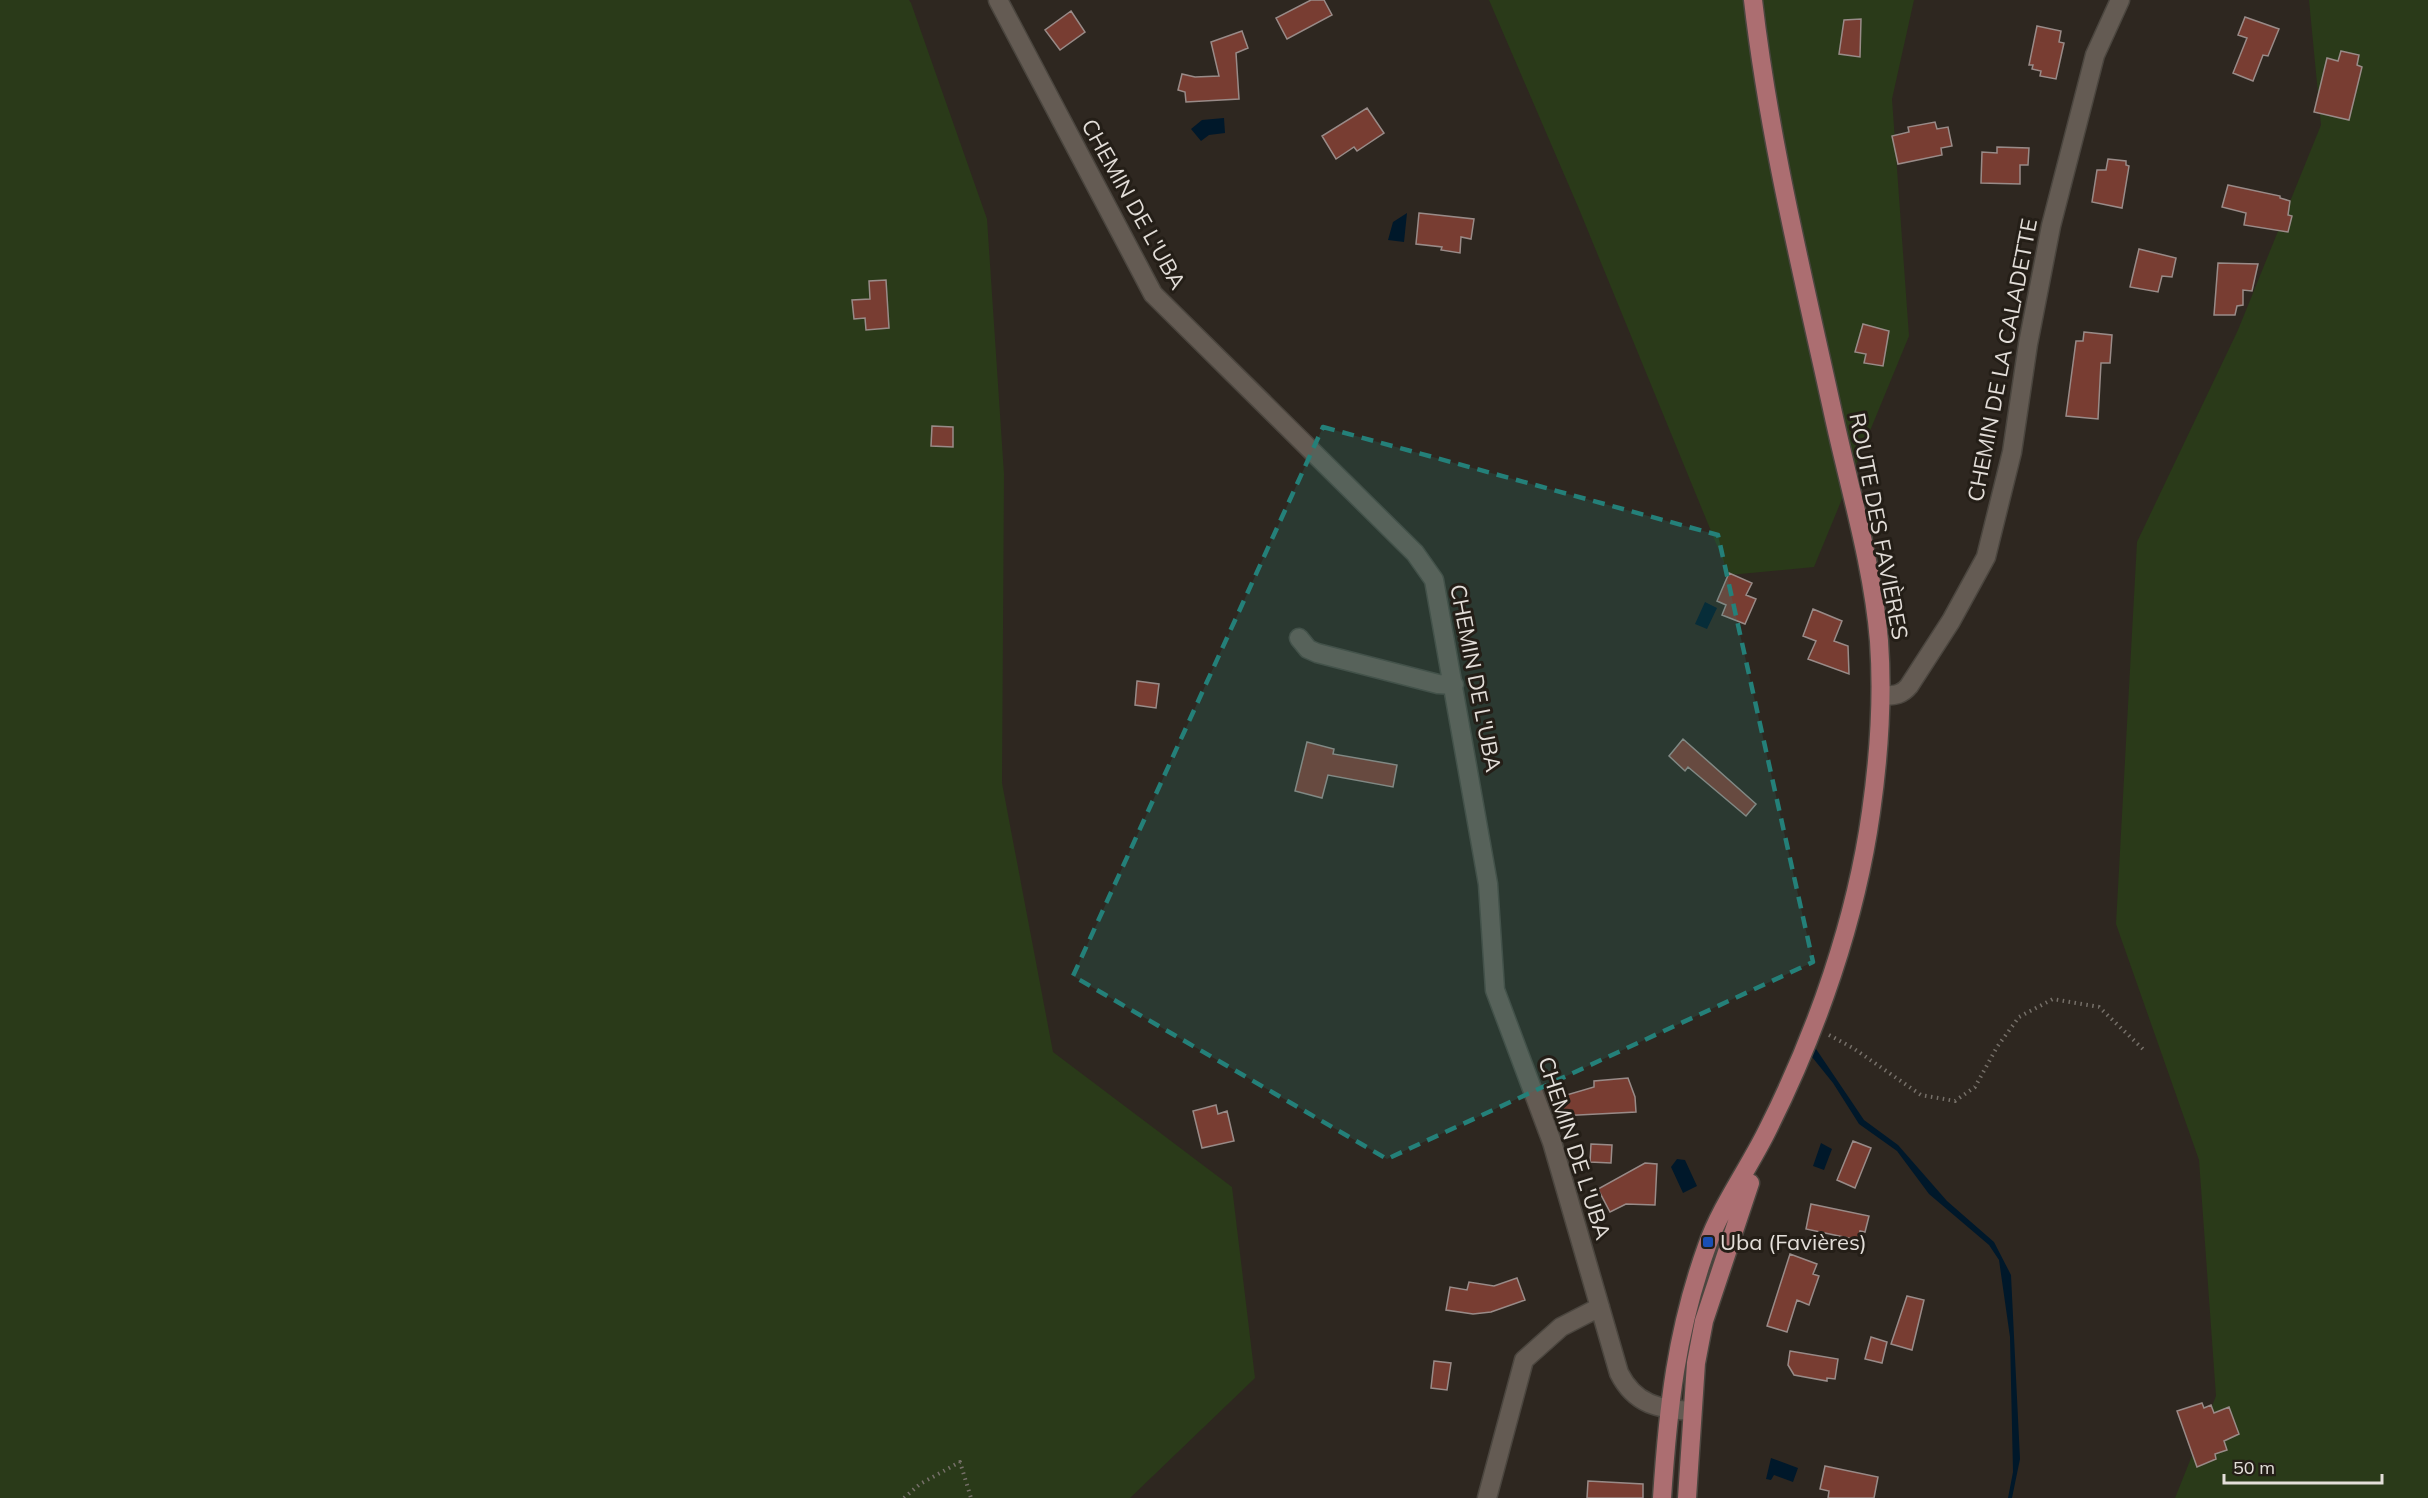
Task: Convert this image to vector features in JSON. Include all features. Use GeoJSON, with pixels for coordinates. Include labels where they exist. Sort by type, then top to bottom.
{"type":"FeatureCollection","features":[{"type":"Feature","properties":{"kind":"main road","name":"ROUTE DES FAVIÈRES"},"geometry":{"type":"LineString","coordinates":[[1662,1498],[1667,1409],[1676,1355],[1708,1242],[1769,1127],[1812,1026],[1841,946],[1859,876],[1871,813],[1881,696],[1878,638],[1863,549],[1785,196],[1753,0]]}},
{"type":"Feature","properties":{"kind":"main road"},"geometry":{"type":"LineString","coordinates":[[1687,1498],[1696,1364],[1704,1321],[1714,1283],[1769,1127]]}},
{"type":"Feature","properties":{"kind":"street","name":"CHEMIN DE L'UBA"},"geometry":{"type":"LineString","coordinates":[[998,0],[1153,294],[1426,567],[1436,588],[1488,884],[1495,990],[1552,1142],[1624,1383],[1640,1400],[1667,1409],[1692,1412]]}},
{"type":"Feature","properties":{"kind":"street","name":"CHEMIN DE LA CALADETTE"},"geometry":{"type":"LineString","coordinates":[[1881,696],[1904,692],[1909,686],[1951,621],[1986,557],[2012,452],[2051,226],[2095,55],[2120,0]]}},
{"type":"Feature","properties":{"kind":"street"},"geometry":{"type":"LineString","coordinates":[[1299,638],[1308,649],[1317,653],[1444,685],[1454,685]]}},
{"type":"Feature","properties":{"kind":"street"},"geometry":{"type":"LineString","coordinates":[[1487,1498],[1524,1360],[1561,1327],[1600,1307]]}},
{"type":"Feature","properties":{"kind":"path"},"geometry":{"type":"LineString","coordinates":[[1812,1026],[1853,1048],[1921,1095],[1955,1101],[1975,1087],[1997,1047],[2019,1017],[2054,999],[2099,1007],[2144,1050]]}},
{"type":"Feature","properties":{"kind":"path"},"geometry":{"type":"LineString","coordinates":[[904,1498],[920,1484],[960,1462],[971,1498]]}},
{"type":"Feature","properties":{"kind":"highlighted area"},"geometry":{"type":"Polygon","coordinates":[[[1323,427],[1718,535],[1813,962],[1387,1159],[1073,976],[1323,427]]]}},
{"type":"Feature","properties":{"kind":"green space"},"geometry":{"type":"Polygon","coordinates":[[[0,0],[909,0],[987,219],[1004,474],[1002,783],[1053,1052],[1232,1187],[1255,1378],[1130,1498],[0,1498],[0,0]]]}},
{"type":"Feature","properties":{"kind":"green space"},"geometry":{"type":"Polygon","coordinates":[[[1489,0],[1914,0],[1892,99],[1909,336],[1814,567],[1729,575],[1579,209],[1489,0]]]}},
{"type":"Feature","properties":{"kind":"green space"},"geometry":{"type":"Polygon","coordinates":[[[2309,0],[2428,0],[2428,1498],[2175,1498],[2216,1396],[2199,1160],[2116,924],[2137,542],[2238,330],[2321,125],[2309,0]]]}},
{"type":"Feature","properties":{"kind":"water"},"geometry":{"type":"Polygon","coordinates":[[[1224,118],[1225,133],[1209,135],[1201,141],[1191,129],[1202,120],[1224,118]]]}},
{"type":"Feature","properties":{"kind":"water"},"geometry":{"type":"Polygon","coordinates":[[[1407,213],[1404,242],[1388,240],[1393,222],[1407,213]]]}},
{"type":"Feature","properties":{"kind":"water"},"geometry":{"type":"Polygon","coordinates":[[[1705,602],[1717,608],[1707,629],[1695,624],[1705,602]]]}},
{"type":"Feature","properties":{"kind":"water"},"geometry":{"type":"Polygon","coordinates":[[[1812,1043],[1864,1120],[1898,1145],[1947,1201],[1994,1242],[2011,1275],[2020,1459],[2012,1498],[2008,1498],[2013,1472],[2010,1337],[1999,1260],[1989,1245],[1929,1194],[1897,1151],[1859,1124],[1833,1083],[1808,1052],[1812,1043]]]}},
{"type":"Feature","properties":{"kind":"water"},"geometry":{"type":"Polygon","coordinates":[[[1821,1143],[1832,1149],[1824,1170],[1813,1166],[1821,1143]]]}},
{"type":"Feature","properties":{"kind":"water"},"geometry":{"type":"Polygon","coordinates":[[[1677,1159],[1685,1160],[1697,1186],[1683,1193],[1671,1167],[1677,1159]]]}},
{"type":"Feature","properties":{"kind":"water"},"geometry":{"type":"Polygon","coordinates":[[[1771,1458],[1798,1468],[1793,1482],[1774,1475],[1771,1480],[1766,1479],[1771,1458]]]}},
{"type":"Feature","properties":{"kind":"building"},"geometry":{"type":"Polygon","coordinates":[[[1311,0],[1324,0],[1332,15],[1287,39],[1276,18],[1311,0]]]}},
{"type":"Feature","properties":{"kind":"building"},"geometry":{"type":"Polygon","coordinates":[[[1071,11],[1085,32],[1060,50],[1045,30],[1071,11]]]}},
{"type":"Feature","properties":{"kind":"building"},"geometry":{"type":"Polygon","coordinates":[[[2245,17],[2279,29],[2268,56],[2263,55],[2253,81],[2233,73],[2247,38],[2238,35],[2245,17]]]}},
{"type":"Feature","properties":{"kind":"building"},"geometry":{"type":"Polygon","coordinates":[[[1861,19],[1860,57],[1839,54],[1844,20],[1861,19]]]}},
{"type":"Feature","properties":{"kind":"building"},"geometry":{"type":"Polygon","coordinates":[[[2037,26],[2061,31],[2059,42],[2064,43],[2056,79],[2040,76],[2041,71],[2032,69],[2033,65],[2029,65],[2037,26]]]}},
{"type":"Feature","properties":{"kind":"building"},"geometry":{"type":"Polygon","coordinates":[[[1242,31],[1248,48],[1236,53],[1239,99],[1186,102],[1185,92],[1178,90],[1182,74],[1195,77],[1219,76],[1211,42],[1242,31]]]}},
{"type":"Feature","properties":{"kind":"building"},"geometry":{"type":"Polygon","coordinates":[[[2341,51],[2359,55],[2357,65],[2362,67],[2349,120],[2314,112],[2327,58],[2338,61],[2341,51]]]}},
{"type":"Feature","properties":{"kind":"building"},"geometry":{"type":"Polygon","coordinates":[[[1367,108],[1384,133],[1357,151],[1354,147],[1336,159],[1322,136],[1367,108]]]}},
{"type":"Feature","properties":{"kind":"building"},"geometry":{"type":"Polygon","coordinates":[[[1935,122],[1937,129],[1948,127],[1952,146],[1941,148],[1942,155],[1898,164],[1892,136],[1909,132],[1908,127],[1935,122]]]}},
{"type":"Feature","properties":{"kind":"building"},"geometry":{"type":"Polygon","coordinates":[[[1997,147],[2029,148],[2028,165],[2020,165],[2020,184],[1981,183],[1982,152],[1997,153],[1997,147]]]}},
{"type":"Feature","properties":{"kind":"building"},"geometry":{"type":"Polygon","coordinates":[[[2108,159],[2126,161],[2126,165],[2129,166],[2122,208],[2092,202],[2097,170],[2106,170],[2108,159]]]}},
{"type":"Feature","properties":{"kind":"building"},"geometry":{"type":"Polygon","coordinates":[[[2228,185],[2280,196],[2290,201],[2288,215],[2292,216],[2288,232],[2244,225],[2246,213],[2222,207],[2228,185]]]}},
{"type":"Feature","properties":{"kind":"building"},"geometry":{"type":"Polygon","coordinates":[[[1419,213],[1474,219],[1471,239],[1461,237],[1460,253],[1441,250],[1442,247],[1416,244],[1419,213]]]}},
{"type":"Feature","properties":{"kind":"building"},"geometry":{"type":"Polygon","coordinates":[[[2139,249],[2176,258],[2172,277],[2162,276],[2158,292],[2130,287],[2139,249]]]}},
{"type":"Feature","properties":{"kind":"building"},"geometry":{"type":"Polygon","coordinates":[[[2218,263],[2258,264],[2252,291],[2243,290],[2243,305],[2237,306],[2235,315],[2214,315],[2218,263]]]}},
{"type":"Feature","properties":{"kind":"building"},"geometry":{"type":"Polygon","coordinates":[[[886,280],[889,328],[866,330],[865,318],[854,319],[852,300],[870,299],[869,281],[886,280]]]}},
{"type":"Feature","properties":{"kind":"building"},"geometry":{"type":"Polygon","coordinates":[[[1863,324],[1889,331],[1883,366],[1864,363],[1866,354],[1855,352],[1863,324]]]}},
{"type":"Feature","properties":{"kind":"building"},"geometry":{"type":"Polygon","coordinates":[[[2084,332],[2112,335],[2110,363],[2101,363],[2098,419],[2066,416],[2076,341],[2083,341],[2084,332]]]}},
{"type":"Feature","properties":{"kind":"building"},"geometry":{"type":"Polygon","coordinates":[[[932,426],[953,427],[953,447],[931,446],[932,426]]]}},
{"type":"Feature","properties":{"kind":"building"},"geometry":{"type":"Polygon","coordinates":[[[1729,573],[1752,583],[1746,595],[1756,599],[1745,624],[1722,615],[1726,605],[1717,601],[1729,573]]]}},
{"type":"Feature","properties":{"kind":"building"},"geometry":{"type":"Polygon","coordinates":[[[1813,609],[1842,621],[1834,641],[1848,646],[1849,674],[1808,659],[1816,641],[1803,636],[1813,609]]]}},
{"type":"Feature","properties":{"kind":"building"},"geometry":{"type":"Polygon","coordinates":[[[1137,681],[1159,684],[1156,708],[1135,705],[1137,681]]]}},
{"type":"Feature","properties":{"kind":"building"},"geometry":{"type":"Polygon","coordinates":[[[1683,739],[1756,804],[1746,816],[1688,767],[1685,771],[1669,756],[1683,739]]]}},
{"type":"Feature","properties":{"kind":"building"},"geometry":{"type":"Polygon","coordinates":[[[1307,742],[1334,749],[1333,754],[1397,765],[1393,787],[1328,775],[1322,798],[1295,791],[1307,742]]]}},
{"type":"Feature","properties":{"kind":"building"},"geometry":{"type":"Polygon","coordinates":[[[1628,1078],[1635,1097],[1636,1112],[1559,1116],[1553,1099],[1594,1087],[1594,1081],[1628,1078]]]}},
{"type":"Feature","properties":{"kind":"building"},"geometry":{"type":"Polygon","coordinates":[[[1216,1105],[1218,1114],[1227,1111],[1234,1141],[1202,1148],[1193,1111],[1216,1105]]]}},
{"type":"Feature","properties":{"kind":"building"},"geometry":{"type":"Polygon","coordinates":[[[1853,1141],[1871,1148],[1855,1188],[1837,1180],[1853,1141]]]}},
{"type":"Feature","properties":{"kind":"building"},"geometry":{"type":"Polygon","coordinates":[[[1591,1144],[1612,1145],[1611,1163],[1590,1162],[1591,1144]]]}},
{"type":"Feature","properties":{"kind":"building"},"geometry":{"type":"Polygon","coordinates":[[[1645,1163],[1657,1164],[1655,1205],[1626,1204],[1610,1212],[1598,1189],[1645,1163]]]}},
{"type":"Feature","properties":{"kind":"building"},"geometry":{"type":"Polygon","coordinates":[[[1811,1204],[1869,1216],[1865,1232],[1860,1231],[1858,1240],[1806,1229],[1811,1204]]]}},
{"type":"Feature","properties":{"kind":"building"},"geometry":{"type":"Polygon","coordinates":[[[1790,1254],[1817,1264],[1813,1274],[1819,1276],[1809,1305],[1797,1300],[1787,1332],[1767,1326],[1790,1254]]]}},
{"type":"Feature","properties":{"kind":"building"},"geometry":{"type":"Polygon","coordinates":[[[1517,1278],[1525,1300],[1491,1312],[1473,1314],[1446,1310],[1450,1287],[1467,1290],[1469,1282],[1494,1286],[1517,1278]]]}},
{"type":"Feature","properties":{"kind":"building"},"geometry":{"type":"Polygon","coordinates":[[[1907,1296],[1924,1300],[1912,1350],[1891,1344],[1907,1296]]]}},
{"type":"Feature","properties":{"kind":"building"},"geometry":{"type":"Polygon","coordinates":[[[1871,1337],[1887,1342],[1882,1363],[1865,1359],[1871,1337]]]}},
{"type":"Feature","properties":{"kind":"building"},"geometry":{"type":"Polygon","coordinates":[[[1790,1351],[1838,1359],[1835,1379],[1827,1378],[1827,1381],[1794,1375],[1788,1365],[1790,1351]]]}},
{"type":"Feature","properties":{"kind":"building"},"geometry":{"type":"Polygon","coordinates":[[[1434,1361],[1451,1363],[1447,1390],[1431,1388],[1434,1361]]]}},
{"type":"Feature","properties":{"kind":"building"},"geometry":{"type":"Polygon","coordinates":[[[2202,1403],[2204,1408],[2211,1405],[2214,1413],[2229,1407],[2239,1434],[2224,1441],[2227,1450],[2215,1454],[2216,1459],[2197,1467],[2177,1411],[2202,1403]]]}},
{"type":"Feature","properties":{"kind":"building"},"geometry":{"type":"Polygon","coordinates":[[[1825,1466],[1878,1477],[1874,1498],[1828,1498],[1829,1491],[1820,1489],[1825,1466]]]}},
{"type":"Feature","properties":{"kind":"building"},"geometry":{"type":"Polygon","coordinates":[[[1588,1481],[1643,1484],[1643,1498],[1587,1498],[1588,1481]]]}},
{"type":"Feature","properties":{"kind":"place","name":"Uba (Favières)"},"geometry":{"type":"Point","coordinates":[1708,1242]}}]}
